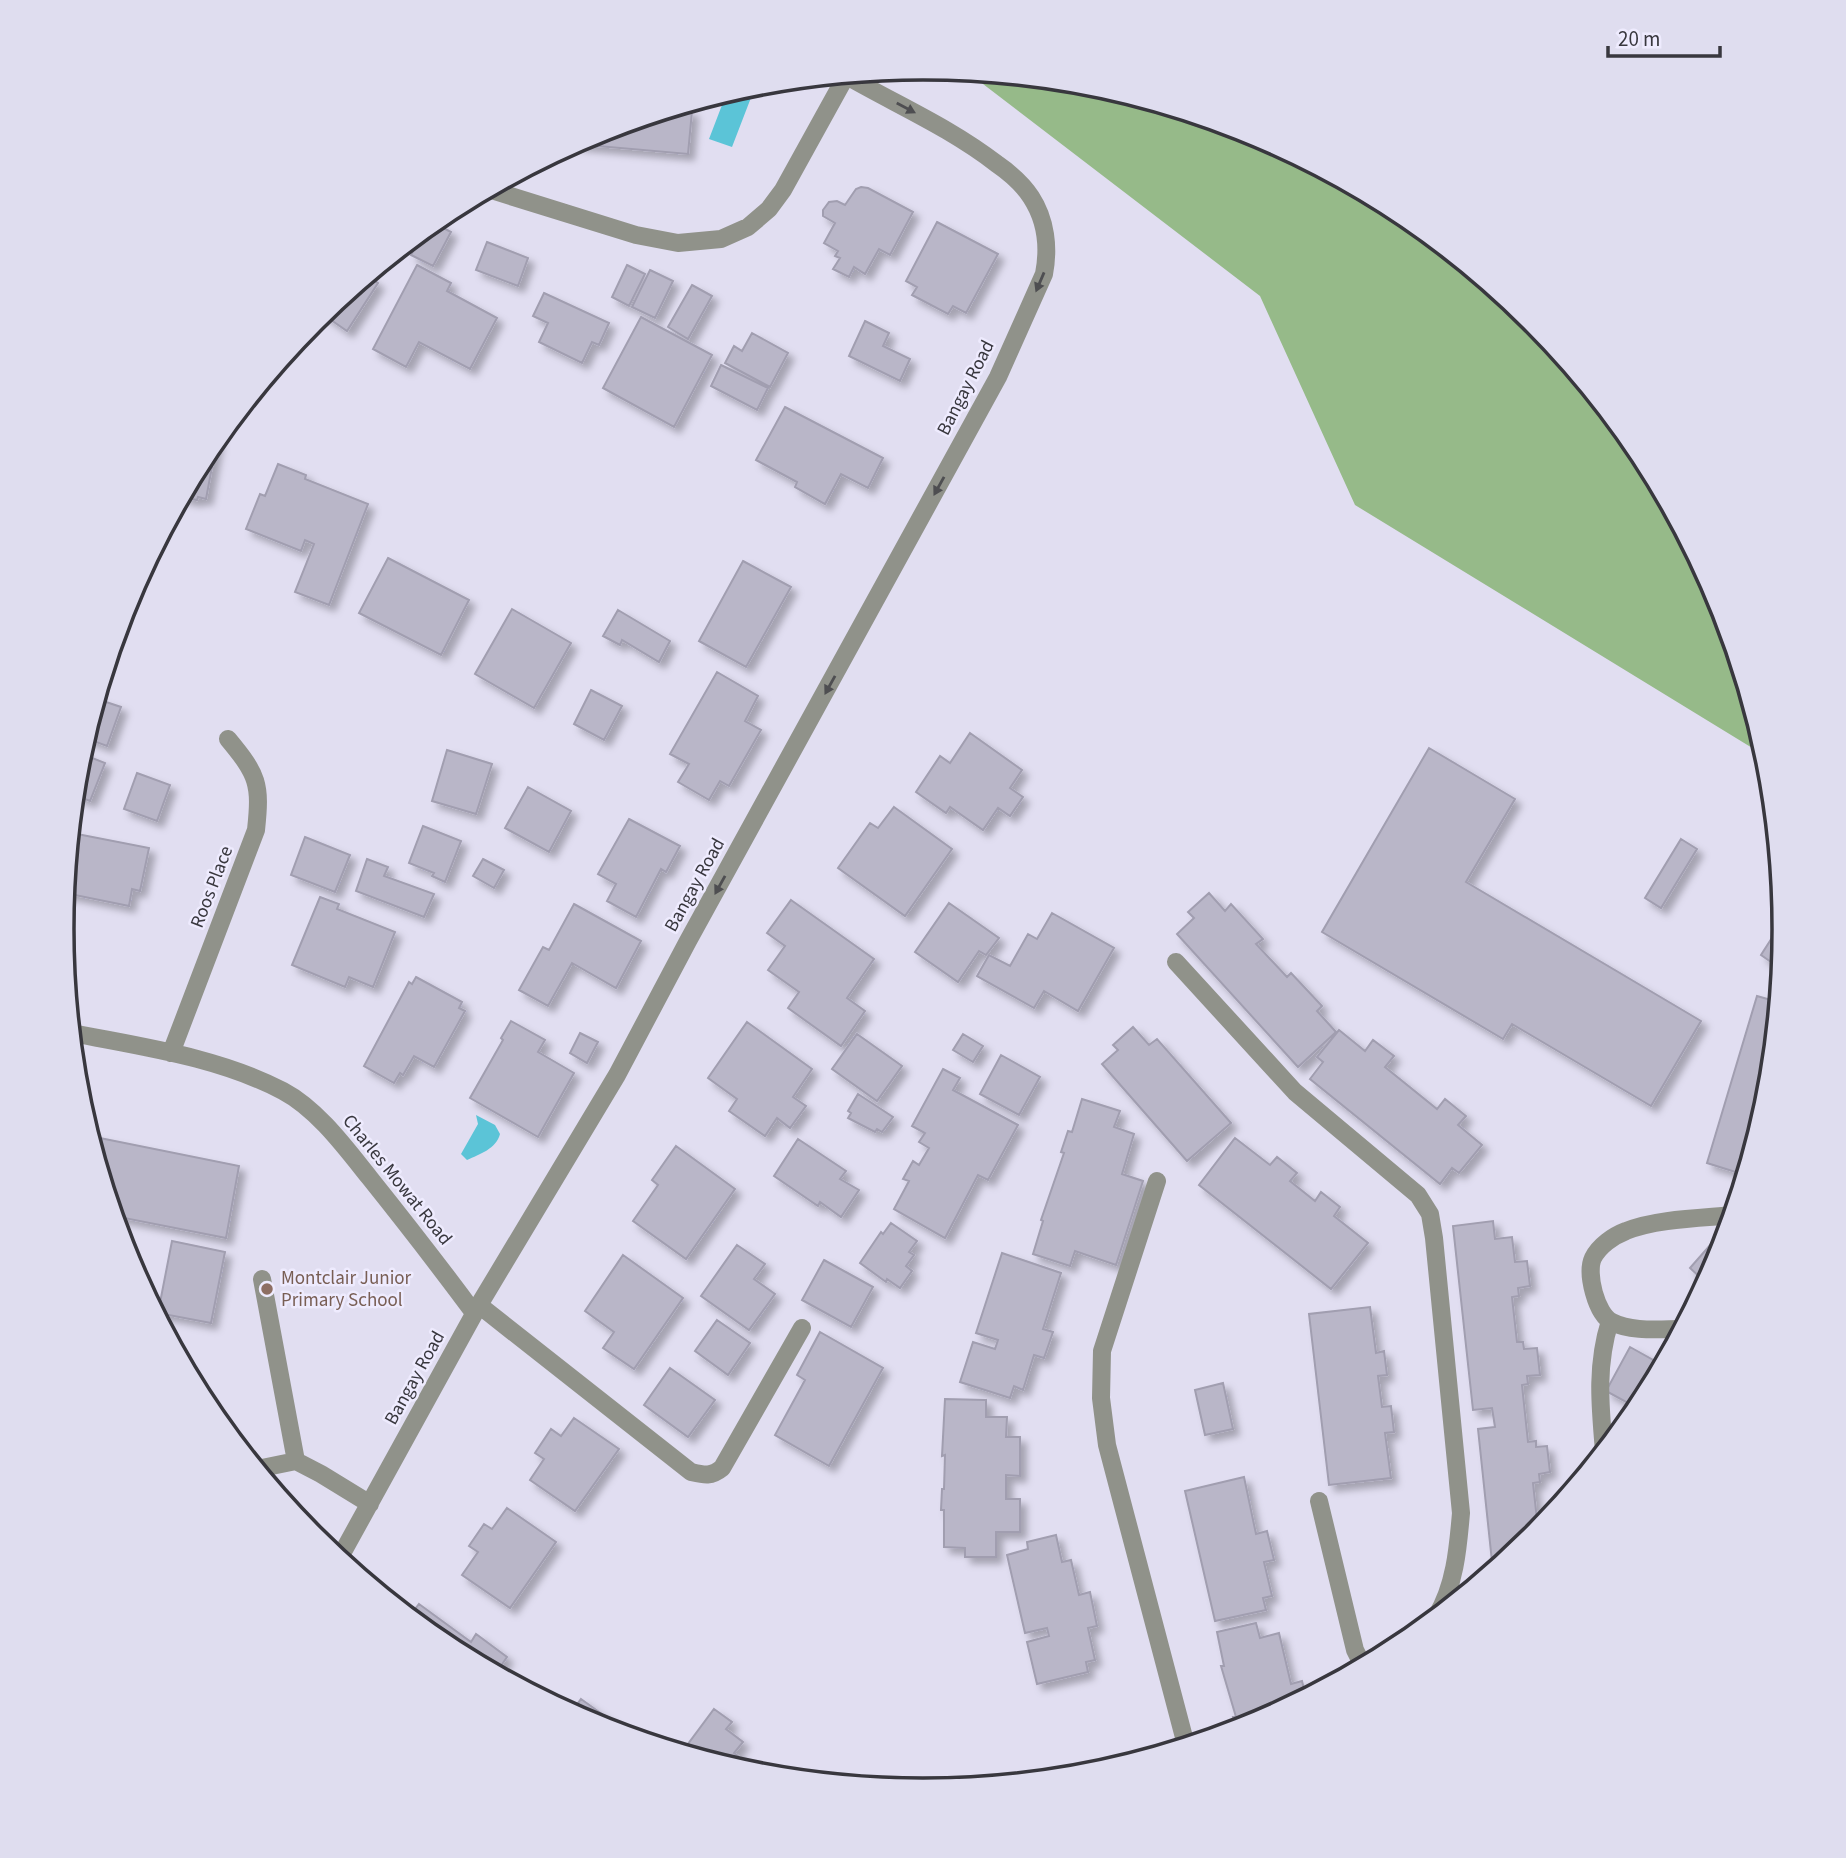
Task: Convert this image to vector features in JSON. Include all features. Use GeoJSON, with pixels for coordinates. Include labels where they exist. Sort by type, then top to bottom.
{"type":"FeatureCollection","features":[{"type":"Feature","properties":{"kind":"street","name":"Bangay Road"},"geometry":{"type":"LineString","coordinates":[[344,1551],[476,1309],[617,1075],[998,377],[1044,274],[1047,258],[1046,236],[1031,197],[1017,179],[966,140],[858,82]]}},
{"type":"Feature","properties":{"kind":"street"},"geometry":{"type":"LineString","coordinates":[[499,192],[636,235],[678,243],[722,239],[748,227],[769,209],[783,190],[840,84]]}},
{"type":"Feature","properties":{"kind":"street","name":"Roos Place"},"geometry":{"type":"LineString","coordinates":[[171,1053],[256,830],[259,797],[250,766],[228,739]]}},
{"type":"Feature","properties":{"kind":"street"},"geometry":{"type":"LineString","coordinates":[[1177,962],[1295,1092],[1418,1195],[1430,1214],[1461,1513],[1458,1549],[1451,1581],[1443,1601]]}},
{"type":"Feature","properties":{"kind":"street","name":"Charles Mowat Road"},"geometry":{"type":"LineString","coordinates":[[80,1035],[171,1053],[222,1067],[284,1092],[328,1126],[476,1309],[691,1472],[713,1475],[722,1468],[802,1328]]}},
{"type":"Feature","properties":{"kind":"street"},"geometry":{"type":"LineString","coordinates":[[1157,1181],[1102,1350],[1101,1398],[1107,1445],[1184,1737]]}},
{"type":"Feature","properties":{"kind":"street"},"geometry":{"type":"LineString","coordinates":[[1673,1329],[1624,1326],[1610,1321],[1599,1308],[1592,1261],[1602,1245],[1625,1231],[1666,1222],[1722,1216]]}},
{"type":"Feature","properties":{"kind":"street"},"geometry":{"type":"LineString","coordinates":[[262,1279],[296,1461]]}},
{"type":"Feature","properties":{"kind":"street"},"geometry":{"type":"LineString","coordinates":[[1603,1438],[1600,1363],[1610,1321]]}},
{"type":"Feature","properties":{"kind":"street"},"geometry":{"type":"LineString","coordinates":[[266,1467],[296,1461],[370,1504]]}},
{"type":"Feature","properties":{"kind":"street"},"geometry":{"type":"LineString","coordinates":[[1319,1501],[1359,1658]]}},
{"type":"Feature","properties":{"kind":"green space"},"geometry":{"type":"Polygon","coordinates":[[[979,81],[1089,96],[1143,108],[1248,144],[1348,193],[1440,255],[1483,290],[1524,328],[1562,369],[1597,412],[1659,504],[1708,604],[1744,709],[1753,748],[1355,505],[1260,296],[979,81]]]}},
{"type":"Feature","properties":{"kind":"water"},"geometry":{"type":"Polygon","coordinates":[[[751,97],[732,147],[709,139],[723,104],[751,97]]]}},
{"type":"Feature","properties":{"kind":"water"},"geometry":{"type":"Polygon","coordinates":[[[476,1115],[495,1125],[500,1134],[491,1147],[467,1160],[461,1154],[478,1124],[476,1115]]]}},
{"type":"Feature","properties":{"kind":"building"},"geometry":{"type":"Polygon","coordinates":[[[692,112],[688,154],[594,146],[692,112]]]}},
{"type":"Feature","properties":{"kind":"building"},"geometry":{"type":"Polygon","coordinates":[[[868,188],[913,212],[890,255],[879,249],[865,274],[854,267],[849,277],[833,269],[840,258],[835,256],[838,251],[824,243],[835,223],[823,216],[823,210],[829,202],[837,201],[845,205],[856,189],[868,188]]]}},
{"type":"Feature","properties":{"kind":"building"},"geometry":{"type":"Polygon","coordinates":[[[937,222],[998,254],[966,313],[953,306],[948,314],[912,295],[917,287],[906,281],[937,222]]]}},
{"type":"Feature","properties":{"kind":"building"},"geometry":{"type":"Polygon","coordinates":[[[444,228],[451,232],[433,266],[411,255],[414,249],[444,228]]]}},
{"type":"Feature","properties":{"kind":"building"},"geometry":{"type":"Polygon","coordinates":[[[487,242],[528,258],[518,286],[476,270],[487,242]]]}},
{"type":"Feature","properties":{"kind":"building"},"geometry":{"type":"Polygon","coordinates":[[[417,265],[451,283],[447,291],[497,318],[470,369],[419,342],[406,367],[373,349],[417,265]]]}},
{"type":"Feature","properties":{"kind":"building"},"geometry":{"type":"Polygon","coordinates":[[[627,265],[645,274],[629,306],[612,297],[627,265]]]}},
{"type":"Feature","properties":{"kind":"building"},"geometry":{"type":"Polygon","coordinates":[[[650,270],[673,281],[655,318],[632,307],[650,270]]]}},
{"type":"Feature","properties":{"kind":"building"},"geometry":{"type":"Polygon","coordinates":[[[374,281],[378,283],[347,331],[331,320],[374,281]]]}},
{"type":"Feature","properties":{"kind":"building"},"geometry":{"type":"Polygon","coordinates":[[[692,285],[712,296],[688,339],[668,327],[692,285]]]}},
{"type":"Feature","properties":{"kind":"building"},"geometry":{"type":"Polygon","coordinates":[[[544,293],[609,323],[599,345],[592,342],[582,363],[539,342],[548,323],[533,316],[544,293]]]}},
{"type":"Feature","properties":{"kind":"building"},"geometry":{"type":"Polygon","coordinates":[[[641,317],[712,355],[674,427],[603,388],[641,317]]]}},
{"type":"Feature","properties":{"kind":"building"},"geometry":{"type":"Polygon","coordinates":[[[865,321],[889,333],[883,346],[910,359],[900,381],[849,356],[865,321]]]}},
{"type":"Feature","properties":{"kind":"building"},"geometry":{"type":"Polygon","coordinates":[[[752,333],[788,353],[770,387],[725,363],[734,346],[742,351],[752,333]]]}},
{"type":"Feature","properties":{"kind":"building"},"geometry":{"type":"Polygon","coordinates":[[[721,365],[768,388],[757,410],[711,386],[721,365]]]}},
{"type":"Feature","properties":{"kind":"building"},"geometry":{"type":"Polygon","coordinates":[[[785,407],[883,458],[868,488],[841,474],[825,504],[795,487],[797,482],[756,460],[785,407]]]}},
{"type":"Feature","properties":{"kind":"building"},"geometry":{"type":"Polygon","coordinates":[[[213,464],[206,499],[198,497],[197,500],[190,499],[213,464]]]}},
{"type":"Feature","properties":{"kind":"building"},"geometry":{"type":"Polygon","coordinates":[[[278,464],[306,475],[305,479],[368,504],[329,605],[295,592],[314,544],[305,540],[301,551],[246,529],[260,494],[265,496],[278,464]]]}},
{"type":"Feature","properties":{"kind":"building"},"geometry":{"type":"Polygon","coordinates":[[[388,558],[469,600],[441,655],[359,613],[388,558]]]}},
{"type":"Feature","properties":{"kind":"building"},"geometry":{"type":"Polygon","coordinates":[[[743,561],[791,587],[746,667],[699,641],[743,561]]]}},
{"type":"Feature","properties":{"kind":"building"},"geometry":{"type":"Polygon","coordinates":[[[512,609],[571,643],[534,708],[475,674],[512,609]]]}},
{"type":"Feature","properties":{"kind":"building"},"geometry":{"type":"Polygon","coordinates":[[[618,610],[670,641],[659,662],[622,640],[620,645],[603,636],[618,610]]]}},
{"type":"Feature","properties":{"kind":"building"},"geometry":{"type":"Polygon","coordinates":[[[717,672],[758,696],[745,721],[761,730],[729,786],[720,781],[709,800],[678,782],[689,764],[670,754],[717,672]]]}},
{"type":"Feature","properties":{"kind":"building"},"geometry":{"type":"Polygon","coordinates":[[[591,690],[622,706],[604,740],[574,724],[591,690]]]}},
{"type":"Feature","properties":{"kind":"building"},"geometry":{"type":"Polygon","coordinates":[[[104,701],[121,707],[107,746],[95,742],[104,701]]]}},
{"type":"Feature","properties":{"kind":"building"},"geometry":{"type":"Polygon","coordinates":[[[970,733],[1022,770],[1010,788],[1023,797],[1010,816],[998,808],[983,830],[950,807],[946,813],[916,792],[940,756],[950,763],[970,733]]]}},
{"type":"Feature","properties":{"kind":"building"},"geometry":{"type":"Polygon","coordinates":[[[1429,748],[1515,799],[1466,882],[1701,1021],[1651,1106],[1512,1024],[1503,1039],[1322,932],[1429,748]]]}},
{"type":"Feature","properties":{"kind":"building"},"geometry":{"type":"Polygon","coordinates":[[[447,750],[492,764],[476,814],[432,801],[447,750]]]}},
{"type":"Feature","properties":{"kind":"building"},"geometry":{"type":"Polygon","coordinates":[[[91,758],[105,763],[90,801],[84,799],[91,758]]]}},
{"type":"Feature","properties":{"kind":"building"},"geometry":{"type":"Polygon","coordinates":[[[137,773],[170,785],[157,821],[124,809],[137,773]]]}},
{"type":"Feature","properties":{"kind":"building"},"geometry":{"type":"Polygon","coordinates":[[[528,787],[571,811],[549,852],[505,828],[528,787]]]}},
{"type":"Feature","properties":{"kind":"building"},"geometry":{"type":"Polygon","coordinates":[[[894,807],[952,849],[905,916],[838,868],[870,823],[878,828],[894,807]]]}},
{"type":"Feature","properties":{"kind":"building"},"geometry":{"type":"Polygon","coordinates":[[[629,819],[680,846],[666,872],[661,869],[636,917],[607,901],[616,884],[598,874],[629,819]]]}},
{"type":"Feature","properties":{"kind":"building"},"geometry":{"type":"Polygon","coordinates":[[[423,826],[461,841],[445,882],[432,876],[434,873],[409,863],[423,826]]]}},
{"type":"Feature","properties":{"kind":"building"},"geometry":{"type":"Polygon","coordinates":[[[79,834],[149,848],[140,891],[132,889],[129,906],[75,895],[79,834]]]}},
{"type":"Feature","properties":{"kind":"building"},"geometry":{"type":"Polygon","coordinates":[[[305,837],[350,855],[335,892],[291,875],[305,837]]]}},
{"type":"Feature","properties":{"kind":"building"},"geometry":{"type":"Polygon","coordinates":[[[1681,839],[1697,849],[1661,908],[1645,898],[1681,839]]]}},
{"type":"Feature","properties":{"kind":"building"},"geometry":{"type":"Polygon","coordinates":[[[367,859],[388,867],[384,876],[434,894],[424,917],[356,891],[367,859]]]}},
{"type":"Feature","properties":{"kind":"building"},"geometry":{"type":"Polygon","coordinates":[[[483,859],[504,870],[494,888],[473,876],[483,859]]]}},
{"type":"Feature","properties":{"kind":"building"},"geometry":{"type":"Polygon","coordinates":[[[1209,893],[1225,911],[1231,904],[1263,939],[1256,944],[1287,977],[1291,973],[1322,1006],[1317,1011],[1336,1032],[1298,1067],[1177,934],[1194,918],[1188,912],[1209,893]]]}},
{"type":"Feature","properties":{"kind":"building"},"geometry":{"type":"Polygon","coordinates":[[[320,897],[339,904],[337,909],[395,932],[373,987],[349,977],[345,987],[292,965],[320,897]]]}},
{"type":"Feature","properties":{"kind":"building"},"geometry":{"type":"Polygon","coordinates":[[[791,900],[874,959],[847,998],[865,1011],[841,1046],[788,1008],[799,992],[768,970],[785,946],[767,933],[791,900]]]}},
{"type":"Feature","properties":{"kind":"building"},"geometry":{"type":"Polygon","coordinates":[[[949,903],[999,938],[986,955],[979,951],[958,982],[915,952],[949,903]]]}},
{"type":"Feature","properties":{"kind":"building"},"geometry":{"type":"Polygon","coordinates":[[[574,904],[641,941],[616,988],[572,963],[548,1006],[519,990],[543,947],[549,950],[574,904]]]}},
{"type":"Feature","properties":{"kind":"building"},"geometry":{"type":"Polygon","coordinates":[[[1052,913],[1114,948],[1078,1011],[1044,991],[1034,1008],[977,976],[989,955],[1010,966],[1028,934],[1037,939],[1052,913]]]}},
{"type":"Feature","properties":{"kind":"building"},"geometry":{"type":"Polygon","coordinates":[[[1772,938],[1771,962],[1761,955],[1772,938]]]}},
{"type":"Feature","properties":{"kind":"building"},"geometry":{"type":"Polygon","coordinates":[[[416,977],[462,1002],[459,1008],[465,1011],[434,1067],[414,1056],[403,1075],[400,1073],[394,1083],[364,1066],[409,982],[412,984],[416,977]]]}},
{"type":"Feature","properties":{"kind":"building"},"geometry":{"type":"Polygon","coordinates":[[[1757,996],[1769,1000],[1756,1095],[1737,1172],[1707,1163],[1757,996]]]}},
{"type":"Feature","properties":{"kind":"building"},"geometry":{"type":"Polygon","coordinates":[[[511,1021],[545,1040],[538,1052],[574,1073],[538,1137],[470,1098],[511,1021]]]}},
{"type":"Feature","properties":{"kind":"building"},"geometry":{"type":"Polygon","coordinates":[[[747,1022],[812,1069],[793,1097],[806,1106],[790,1128],[777,1118],[765,1136],[729,1111],[737,1099],[708,1078],[747,1022]]]}},
{"type":"Feature","properties":{"kind":"building"},"geometry":{"type":"Polygon","coordinates":[[[1133,1027],[1149,1045],[1157,1039],[1231,1123],[1187,1161],[1102,1064],[1118,1050],[1113,1045],[1133,1027]]]}},
{"type":"Feature","properties":{"kind":"building"},"geometry":{"type":"Polygon","coordinates":[[[1339,1030],[1365,1051],[1373,1040],[1394,1056],[1385,1067],[1437,1109],[1445,1099],[1466,1116],[1458,1125],[1482,1145],[1459,1173],[1452,1168],[1440,1184],[1310,1079],[1323,1062],[1317,1057],[1339,1030]]]}},
{"type":"Feature","properties":{"kind":"building"},"geometry":{"type":"Polygon","coordinates":[[[580,1033],[598,1042],[587,1063],[570,1053],[580,1033]]]}},
{"type":"Feature","properties":{"kind":"building"},"geometry":{"type":"Polygon","coordinates":[[[857,1034],[902,1066],[877,1101],[832,1069],[857,1034]]]}},
{"type":"Feature","properties":{"kind":"building"},"geometry":{"type":"Polygon","coordinates":[[[963,1034],[983,1046],[973,1062],[953,1050],[963,1034]]]}},
{"type":"Feature","properties":{"kind":"building"},"geometry":{"type":"Polygon","coordinates":[[[1001,1055],[1040,1077],[1019,1115],[980,1094],[1001,1055]]]}},
{"type":"Feature","properties":{"kind":"building"},"geometry":{"type":"Polygon","coordinates":[[[943,1069],[960,1078],[953,1090],[1018,1125],[988,1180],[978,1175],[945,1238],[894,1209],[909,1181],[903,1179],[913,1161],[919,1165],[929,1148],[919,1142],[925,1133],[912,1126],[943,1069]]]}},
{"type":"Feature","properties":{"kind":"building"},"geometry":{"type":"Polygon","coordinates":[[[858,1094],[893,1117],[882,1132],[877,1129],[875,1132],[848,1118],[851,1113],[848,1111],[858,1094]]]}},
{"type":"Feature","properties":{"kind":"building"},"geometry":{"type":"Polygon","coordinates":[[[1082,1099],[1120,1111],[1114,1127],[1134,1134],[1122,1174],[1143,1181],[1116,1265],[1075,1251],[1070,1266],[1033,1254],[1043,1221],[1041,1220],[1064,1153],[1061,1152],[1068,1131],[1072,1132],[1082,1099]]]}},
{"type":"Feature","properties":{"kind":"building"},"geometry":{"type":"Polygon","coordinates":[[[100,1138],[239,1166],[226,1238],[125,1218],[100,1138]]]}},
{"type":"Feature","properties":{"kind":"building"},"geometry":{"type":"Polygon","coordinates":[[[1235,1138],[1270,1165],[1277,1157],[1297,1173],[1290,1181],[1315,1201],[1321,1192],[1340,1207],[1334,1216],[1368,1243],[1331,1289],[1199,1185],[1235,1138]]]}},
{"type":"Feature","properties":{"kind":"building"},"geometry":{"type":"Polygon","coordinates":[[[798,1139],[846,1171],[840,1179],[859,1190],[841,1217],[820,1202],[818,1206],[774,1176],[798,1139]]]}},
{"type":"Feature","properties":{"kind":"building"},"geometry":{"type":"Polygon","coordinates":[[[676,1146],[735,1189],[686,1259],[633,1221],[658,1185],[652,1180],[676,1146]]]}},
{"type":"Feature","properties":{"kind":"building"},"geometry":{"type":"Polygon","coordinates":[[[1493,1221],[1495,1239],[1512,1237],[1515,1262],[1527,1261],[1530,1286],[1518,1288],[1519,1296],[1512,1297],[1517,1342],[1523,1342],[1524,1349],[1537,1348],[1540,1375],[1527,1376],[1528,1384],[1522,1385],[1528,1442],[1536,1441],[1536,1447],[1547,1446],[1550,1472],[1539,1474],[1540,1482],[1533,1483],[1537,1516],[1492,1560],[1478,1429],[1495,1427],[1492,1408],[1473,1410],[1453,1226],[1493,1221]]]}},
{"type":"Feature","properties":{"kind":"building"},"geometry":{"type":"Polygon","coordinates":[[[891,1223],[917,1241],[909,1252],[914,1255],[906,1266],[912,1271],[900,1288],[887,1279],[886,1282],[860,1263],[881,1232],[883,1234],[891,1223]]]}},
{"type":"Feature","properties":{"kind":"building"},"geometry":{"type":"Polygon","coordinates":[[[172,1241],[225,1252],[211,1323],[166,1315],[160,1303],[172,1241]]]}},
{"type":"Feature","properties":{"kind":"building"},"geometry":{"type":"Polygon","coordinates":[[[1712,1243],[1698,1276],[1690,1268],[1712,1243]]]}},
{"type":"Feature","properties":{"kind":"building"},"geometry":{"type":"Polygon","coordinates":[[[737,1245],[765,1264],[754,1279],[775,1294],[749,1330],[701,1296],[737,1245]]]}},
{"type":"Feature","properties":{"kind":"building"},"geometry":{"type":"Polygon","coordinates":[[[1002,1253],[1061,1273],[1043,1329],[1053,1332],[1044,1358],[1034,1355],[1023,1390],[1014,1386],[1010,1398],[960,1382],[973,1342],[995,1349],[998,1340],[976,1333],[1002,1253]]]}},
{"type":"Feature","properties":{"kind":"building"},"geometry":{"type":"Polygon","coordinates":[[[623,1255],[683,1298],[634,1369],[603,1348],[614,1332],[585,1311],[623,1255]]]}},
{"type":"Feature","properties":{"kind":"building"},"geometry":{"type":"Polygon","coordinates":[[[824,1260],[873,1287],[851,1327],[802,1300],[824,1260]]]}},
{"type":"Feature","properties":{"kind":"building"},"geometry":{"type":"Polygon","coordinates":[[[1370,1307],[1376,1353],[1384,1351],[1387,1375],[1378,1376],[1382,1407],[1391,1406],[1394,1432],[1385,1433],[1391,1478],[1329,1485],[1309,1314],[1370,1307]]]}},
{"type":"Feature","properties":{"kind":"building"},"geometry":{"type":"Polygon","coordinates":[[[717,1320],[750,1343],[728,1375],[695,1351],[717,1320]]]}},
{"type":"Feature","properties":{"kind":"building"},"geometry":{"type":"Polygon","coordinates":[[[820,1332],[883,1368],[829,1466],[775,1435],[805,1380],[797,1375],[820,1332]]]}},
{"type":"Feature","properties":{"kind":"building"},"geometry":{"type":"Polygon","coordinates":[[[1630,1347],[1655,1361],[1628,1403],[1606,1391],[1630,1347]]]}},
{"type":"Feature","properties":{"kind":"building"},"geometry":{"type":"Polygon","coordinates":[[[670,1368],[715,1400],[688,1437],[644,1405],[670,1368]]]}},
{"type":"Feature","properties":{"kind":"building"},"geometry":{"type":"Polygon","coordinates":[[[1223,1383],[1233,1429],[1205,1435],[1195,1390],[1223,1383]]]}},
{"type":"Feature","properties":{"kind":"building"},"geometry":{"type":"Polygon","coordinates":[[[945,1399],[986,1400],[986,1417],[1007,1417],[1006,1437],[1020,1437],[1020,1476],[1006,1475],[1006,1499],[1020,1499],[1020,1532],[996,1532],[996,1557],[965,1557],[965,1548],[944,1547],[944,1510],[941,1510],[944,1489],[945,1455],[942,1456],[945,1399]]]}},
{"type":"Feature","properties":{"kind":"building"},"geometry":{"type":"Polygon","coordinates":[[[574,1418],[619,1449],[575,1511],[530,1480],[544,1459],[535,1453],[551,1429],[561,1436],[574,1418]]]}},
{"type":"Feature","properties":{"kind":"building"},"geometry":{"type":"Polygon","coordinates":[[[1244,1477],[1256,1534],[1267,1531],[1274,1560],[1264,1562],[1272,1596],[1263,1598],[1266,1610],[1215,1621],[1185,1491],[1244,1477]]]}},
{"type":"Feature","properties":{"kind":"building"},"geometry":{"type":"Polygon","coordinates":[[[507,1508],[556,1542],[510,1608],[462,1575],[478,1552],[469,1546],[484,1524],[492,1529],[507,1508]]]}},
{"type":"Feature","properties":{"kind":"building"},"geometry":{"type":"Polygon","coordinates":[[[1056,1535],[1062,1562],[1071,1560],[1079,1595],[1090,1592],[1097,1626],[1088,1628],[1095,1660],[1086,1662],[1088,1672],[1037,1684],[1027,1642],[1049,1636],[1047,1628],[1025,1633],[1007,1555],[1028,1549],[1027,1542],[1056,1535]]]}},
{"type":"Feature","properties":{"kind":"building"},"geometry":{"type":"Polygon","coordinates":[[[419,1604],[471,1642],[476,1634],[507,1657],[501,1666],[415,1609],[419,1604]]]}},
{"type":"Feature","properties":{"kind":"building"},"geometry":{"type":"Polygon","coordinates":[[[1256,1623],[1260,1638],[1279,1633],[1291,1684],[1302,1681],[1304,1688],[1234,1719],[1236,1717],[1221,1666],[1224,1666],[1217,1632],[1256,1623]]]}},
{"type":"Feature","properties":{"kind":"building"},"geometry":{"type":"Polygon","coordinates":[[[581,1699],[606,1717],[598,1714],[577,1705],[581,1699]]]}},
{"type":"Feature","properties":{"kind":"building"},"geometry":{"type":"Polygon","coordinates":[[[714,1709],[732,1722],[726,1729],[743,1742],[734,1753],[741,1758],[687,1745],[714,1709]]]}},
{"type":"Feature","properties":{"kind":"place","name":"Montclair Junior Primary School"},"geometry":{"type":"Point","coordinates":[267,1289]}}]}
